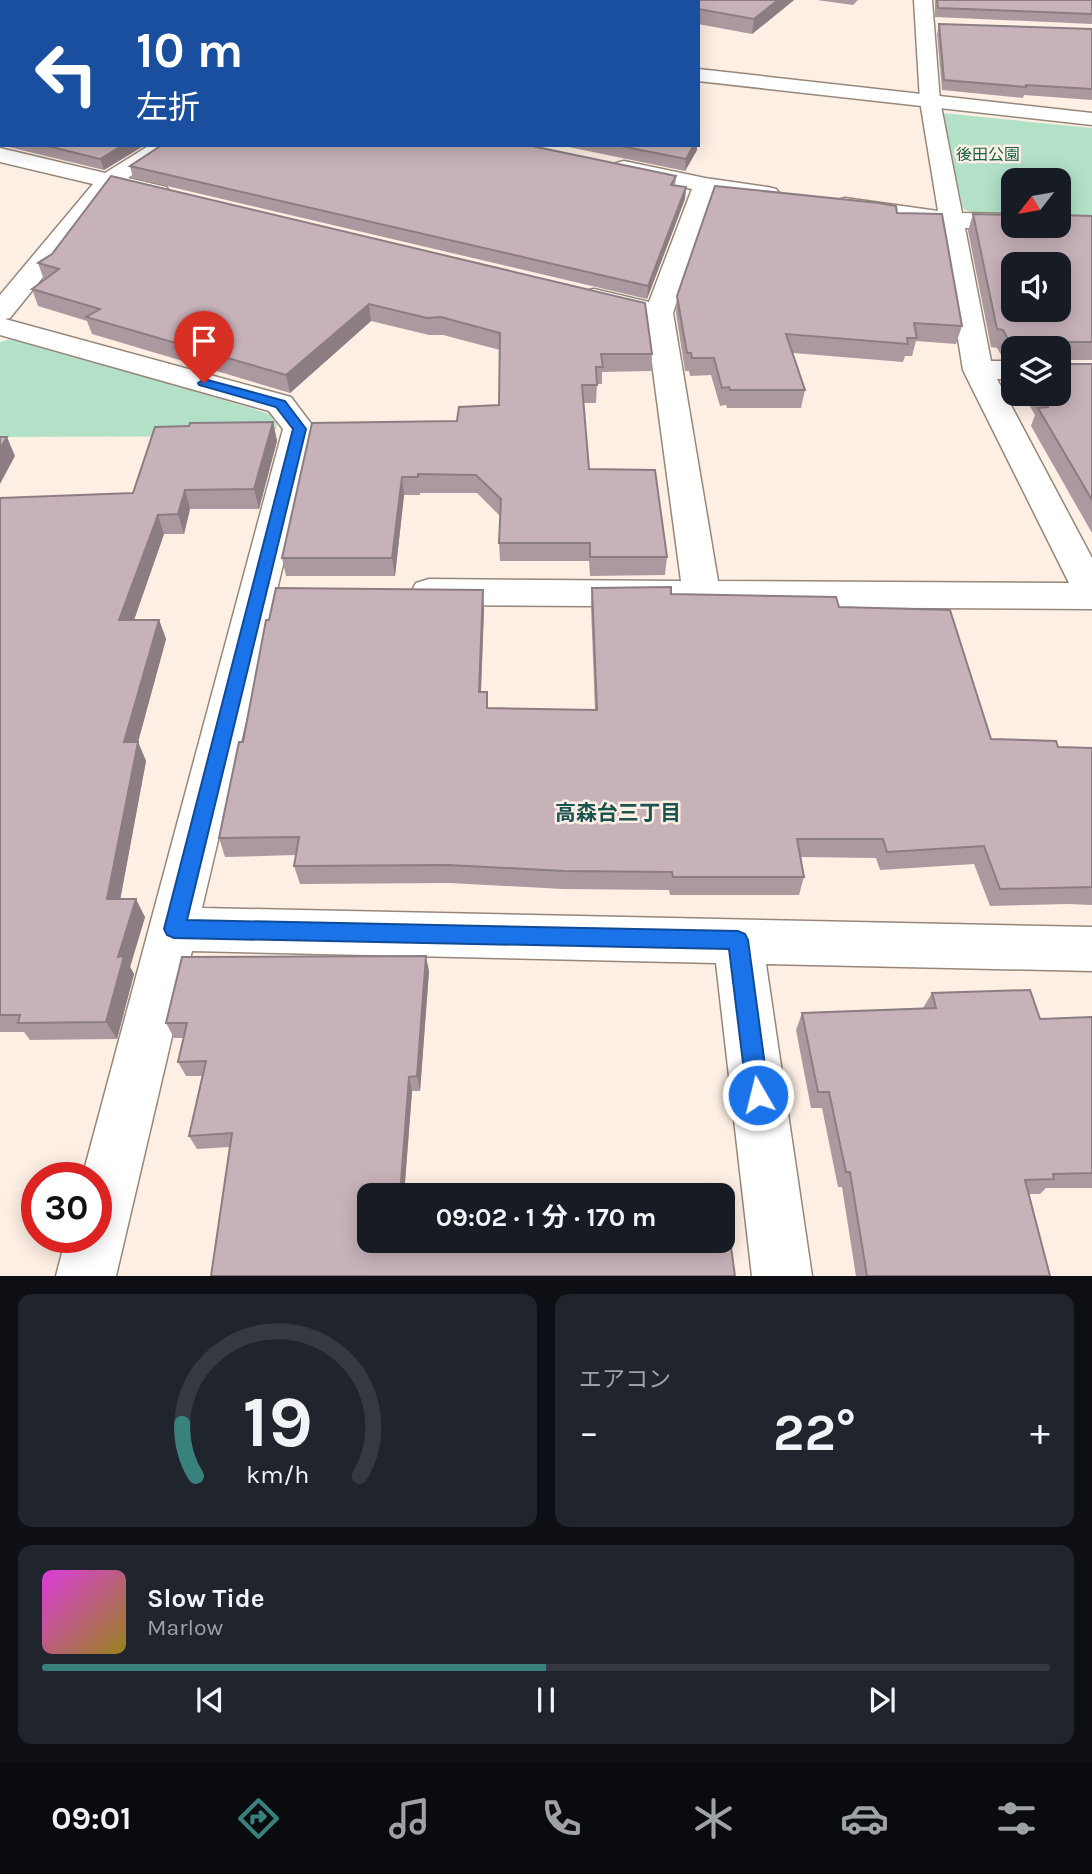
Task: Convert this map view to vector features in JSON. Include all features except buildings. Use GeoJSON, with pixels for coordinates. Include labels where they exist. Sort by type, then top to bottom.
{"type":"FeatureCollection","features":[{"type":"Feature","properties":{"kind":"street"},"geometry":{"type":"LineString","coordinates":[[396,592],[701,591],[1092,595],[978,370],[949,220],[930,101],[923,0]]}},
{"type":"Feature","properties":{"kind":"street"},"geometry":{"type":"LineString","coordinates":[[923,25],[949,26]]}},
{"type":"Feature","properties":{"kind":"street"},"geometry":{"type":"LineString","coordinates":[[700,75],[1092,119]]}},
{"type":"Feature","properties":{"kind":"street"},"geometry":{"type":"LineString","coordinates":[[0,312],[109,180],[163,147]]}},
{"type":"Feature","properties":{"kind":"street"},"geometry":{"type":"LineString","coordinates":[[0,155],[176,196]]}},
{"type":"Feature","properties":{"kind":"street"},"geometry":{"type":"LineString","coordinates":[[602,164],[705,185],[786,197]]}},
{"type":"Feature","properties":{"kind":"street"},"geometry":{"type":"LineString","coordinates":[[701,591],[659,313],[705,185]]}},
{"type":"Feature","properties":{"kind":"street"},"geometry":{"type":"LineString","coordinates":[[827,203],[949,220],[1001,221]]}},
{"type":"Feature","properties":{"kind":"street"},"geometry":{"type":"LineString","coordinates":[[565,290],[659,313]]}},
{"type":"Feature","properties":{"kind":"street"},"geometry":{"type":"LineString","coordinates":[[0,326],[280,404],[299,429],[112,1173]]}},
{"type":"Feature","properties":{"kind":"street"},"geometry":{"type":"LineString","coordinates":[[978,370],[1001,370]]}},
{"type":"Feature","properties":{"kind":"street"},"geometry":{"type":"LineString","coordinates":[[258,592],[299,592]]}},
{"type":"Feature","properties":{"kind":"street"},"geometry":{"type":"LineString","coordinates":[[174,929],[1092,949]]}},
{"type":"Feature","properties":{"kind":"street"},"geometry":{"type":"LineString","coordinates":[[738,940],[782,1276]]}},
{"type":"Feature","properties":{"kind":"street"},"geometry":{"type":"LineString","coordinates":[[86,1276],[92,1253]]}},
{"type":"Feature","properties":{"kind":"green space","name":"後田公園"},"geometry":{"type":"Polygon","coordinates":[[[942,113],[1092,128],[1092,216],[1071,216],[1071,168],[1001,168],[1001,215],[977,214],[963,209],[942,113]]]}},
{"type":"Feature","properties":{"kind":"green space"},"geometry":{"type":"Polygon","coordinates":[[[14,338],[270,414],[277,425],[273,436],[0,437],[0,342],[14,338]]]}},
{"type":"Feature","properties":{"kind":"district","name":"高森台三丁目"},"geometry":{"type":"Point","coordinates":[618,813]}},
{"type":"Feature","properties":{"kind":"route"},"geometry":{"type":"LineString","coordinates":[[204,383],[280,404],[299,429],[174,929],[738,940],[758,1095]]}}]}
